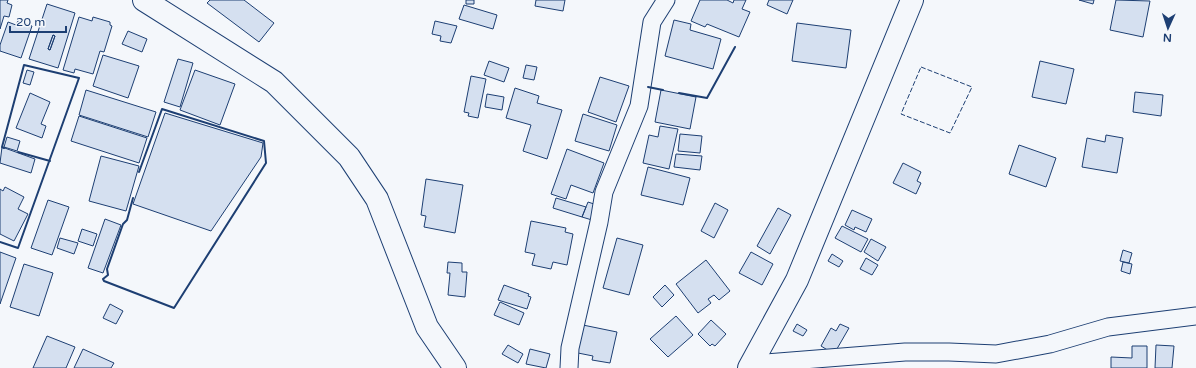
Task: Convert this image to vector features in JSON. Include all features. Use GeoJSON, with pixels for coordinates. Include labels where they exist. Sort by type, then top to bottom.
{"type":"FeatureCollection","features":[{"type":"Feature","properties":{"kind":"main road"},"geometry":{"type":"LineString","coordinates":[[144,0],[274,82],[350,157],[377,199],[427,327],[455,368]]}},
{"type":"Feature","properties":{"kind":"main road"},"geometry":{"type":"LineString","coordinates":[[750,366],[797,280],[912,0]]}},
{"type":"Feature","properties":{"kind":"street"},"geometry":{"type":"LineString","coordinates":[[569,368],[570,348],[600,222],[604,192],[638,106],[652,22],[666,0]]}},
{"type":"Feature","properties":{"kind":"street"},"geometry":{"type":"LineString","coordinates":[[750,366],[905,352],[996,354],[1050,344],[1108,327],[1196,316]]}},
{"type":"Feature","properties":{"kind":"building"},"geometry":{"type":"Polygon","coordinates":[[[0,0],[8,0],[7,3],[12,5],[9,17],[4,16],[0,29],[0,0]]]}},
{"type":"Feature","properties":{"kind":"building"},"geometry":{"type":"Polygon","coordinates":[[[210,0],[244,0],[274,23],[259,42],[207,3],[210,0]]]}},
{"type":"Feature","properties":{"kind":"building"},"geometry":{"type":"Polygon","coordinates":[[[466,0],[474,0],[474,4],[466,4],[466,0]]]}},
{"type":"Feature","properties":{"kind":"building"},"geometry":{"type":"Polygon","coordinates":[[[536,0],[565,0],[563,11],[535,6],[536,0]]]}},
{"type":"Feature","properties":{"kind":"building"},"geometry":{"type":"Polygon","coordinates":[[[700,0],[727,0],[733,3],[734,0],[746,0],[742,9],[750,12],[739,37],[707,24],[705,27],[691,21],[700,0]]]}},
{"type":"Feature","properties":{"kind":"building"},"geometry":{"type":"Polygon","coordinates":[[[769,0],[793,0],[787,14],[767,5],[769,0]]]}},
{"type":"Feature","properties":{"kind":"building"},"geometry":{"type":"Polygon","coordinates":[[[1079,0],[1094,0],[1093,4],[1079,0]]]}},
{"type":"Feature","properties":{"kind":"building"},"geometry":{"type":"Polygon","coordinates":[[[1116,0],[1150,1],[1143,37],[1110,30],[1116,0]]]}},
{"type":"Feature","properties":{"kind":"building"},"geometry":{"type":"Polygon","coordinates":[[[47,4],[75,13],[58,68],[29,59],[47,4]],[[53,35],[48,49],[50,50],[55,36],[53,35]]]}},
{"type":"Feature","properties":{"kind":"building"},"geometry":{"type":"Polygon","coordinates":[[[464,5],[497,15],[493,29],[459,19],[464,5]]]}},
{"type":"Feature","properties":{"kind":"building"},"geometry":{"type":"Polygon","coordinates":[[[79,17],[92,21],[93,17],[110,22],[110,25],[112,26],[104,52],[100,51],[93,74],[75,69],[74,73],[63,70],[79,17]]]}},
{"type":"Feature","properties":{"kind":"building"},"geometry":{"type":"Polygon","coordinates":[[[674,20],[691,24],[690,30],[721,39],[713,69],[665,56],[674,20]]]}},
{"type":"Feature","properties":{"kind":"building"},"geometry":{"type":"Polygon","coordinates":[[[18,21],[32,26],[21,58],[0,51],[0,45],[8,22],[16,25],[18,21]]]}},
{"type":"Feature","properties":{"kind":"building"},"geometry":{"type":"Polygon","coordinates":[[[435,21],[457,26],[451,43],[440,41],[441,36],[432,34],[435,21]]]}},
{"type":"Feature","properties":{"kind":"building"},"geometry":{"type":"Polygon","coordinates":[[[797,23],[851,30],[846,68],[792,61],[797,23]]]}},
{"type":"Feature","properties":{"kind":"building"},"geometry":{"type":"Polygon","coordinates":[[[128,31],[147,39],[142,52],[122,44],[128,31]]]}},
{"type":"Feature","properties":{"kind":"building"},"geometry":{"type":"Polygon","coordinates":[[[53,35],[55,36],[50,50],[48,49],[53,35]]]}},
{"type":"Feature","properties":{"kind":"building"},"geometry":{"type":"Polygon","coordinates":[[[103,55],[139,66],[128,98],[93,86],[103,55]]]}},
{"type":"Feature","properties":{"kind":"building"},"geometry":{"type":"Polygon","coordinates":[[[178,59],[193,63],[180,107],[164,102],[178,59]]]}},
{"type":"Feature","properties":{"kind":"building"},"geometry":{"type":"Polygon","coordinates":[[[489,61],[509,68],[504,82],[484,75],[489,61]]]}},
{"type":"Feature","properties":{"kind":"building"},"geometry":{"type":"Polygon","coordinates":[[[1040,61],[1074,69],[1066,104],[1032,97],[1040,61]]]}},
{"type":"Feature","properties":{"kind":"building"},"geometry":{"type":"Polygon","coordinates":[[[526,65],[537,67],[534,80],[523,78],[526,65]]]}},
{"type":"Feature","properties":{"kind":"building"},"geometry":{"type":"Polygon","coordinates":[[[27,70],[34,72],[30,85],[23,83],[27,70]]]}},
{"type":"Feature","properties":{"kind":"building"},"geometry":{"type":"Polygon","coordinates":[[[195,70],[235,84],[220,125],[180,110],[195,70]]]}},
{"type":"Feature","properties":{"kind":"building"},"geometry":{"type":"Polygon","coordinates":[[[471,76],[486,79],[478,118],[468,116],[469,113],[464,112],[471,76]]]}},
{"type":"Feature","properties":{"kind":"building"},"geometry":{"type":"Polygon","coordinates":[[[600,77],[629,86],[616,122],[588,112],[600,77]]]}},
{"type":"Feature","properties":{"kind":"building"},"geometry":{"type":"Polygon","coordinates":[[[515,88],[539,96],[537,103],[562,110],[547,159],[523,151],[531,125],[506,118],[515,88]]]}},
{"type":"Feature","properties":{"kind":"building"},"geometry":{"type":"Polygon","coordinates":[[[86,90],[156,112],[148,137],[79,115],[86,90]]]}},
{"type":"Feature","properties":{"kind":"building"},"geometry":{"type":"Polygon","coordinates":[[[661,90],[696,97],[690,129],[655,122],[661,90]]]}},
{"type":"Feature","properties":{"kind":"building"},"geometry":{"type":"Polygon","coordinates":[[[1135,92],[1163,95],[1161,116],[1133,112],[1135,92]]]}},
{"type":"Feature","properties":{"kind":"building"},"geometry":{"type":"Polygon","coordinates":[[[30,93],[50,102],[41,124],[46,126],[42,138],[16,128],[30,93]]]}},
{"type":"Feature","properties":{"kind":"building"},"geometry":{"type":"Polygon","coordinates":[[[487,94],[504,97],[502,110],[485,107],[487,94]]]}},
{"type":"Feature","properties":{"kind":"building"},"geometry":{"type":"Polygon","coordinates":[[[165,113],[263,143],[261,157],[211,231],[133,204],[165,113]]]}},
{"type":"Feature","properties":{"kind":"building"},"geometry":{"type":"Polygon","coordinates":[[[583,114],[617,125],[609,151],[575,141],[583,114]]]}},
{"type":"Feature","properties":{"kind":"building"},"geometry":{"type":"Polygon","coordinates":[[[79,116],[147,138],[139,163],[71,141],[79,116]]]}},
{"type":"Feature","properties":{"kind":"building"},"geometry":{"type":"Polygon","coordinates":[[[660,126],[678,129],[669,169],[643,163],[649,135],[658,137],[660,126]]]}},
{"type":"Feature","properties":{"kind":"building"},"geometry":{"type":"Polygon","coordinates":[[[680,134],[702,136],[700,153],[678,151],[680,134]]]}},
{"type":"Feature","properties":{"kind":"building"},"geometry":{"type":"Polygon","coordinates":[[[1106,135],[1123,138],[1117,173],[1082,167],[1087,138],[1105,142],[1106,135]]]}},
{"type":"Feature","properties":{"kind":"building"},"geometry":{"type":"Polygon","coordinates":[[[7,137],[20,141],[17,151],[4,147],[7,137]]]}},
{"type":"Feature","properties":{"kind":"building"},"geometry":{"type":"Polygon","coordinates":[[[1019,145],[1056,158],[1046,187],[1009,174],[1019,145]]]}},
{"type":"Feature","properties":{"kind":"building"},"geometry":{"type":"Polygon","coordinates":[[[2,147],[35,159],[31,173],[0,163],[2,147]]]}},
{"type":"Feature","properties":{"kind":"building"},"geometry":{"type":"Polygon","coordinates":[[[567,149],[604,163],[593,193],[571,185],[566,199],[551,194],[567,149]]]}},
{"type":"Feature","properties":{"kind":"building"},"geometry":{"type":"Polygon","coordinates":[[[676,154],[702,156],[700,170],[674,167],[676,154]]]}},
{"type":"Feature","properties":{"kind":"building"},"geometry":{"type":"Polygon","coordinates":[[[101,156],[139,166],[126,211],[89,201],[101,156]]]}},
{"type":"Feature","properties":{"kind":"building"},"geometry":{"type":"Polygon","coordinates":[[[903,163],[921,172],[917,181],[921,183],[916,194],[893,183],[903,163]]]}},
{"type":"Feature","properties":{"kind":"building"},"geometry":{"type":"Polygon","coordinates":[[[648,167],[690,178],[683,205],[641,195],[648,167]]]}},
{"type":"Feature","properties":{"kind":"building"},"geometry":{"type":"Polygon","coordinates":[[[426,179],[463,185],[455,233],[424,227],[426,216],[421,215],[426,179]]]}},
{"type":"Feature","properties":{"kind":"building"},"geometry":{"type":"Polygon","coordinates":[[[5,187],[24,197],[18,209],[28,214],[14,241],[0,234],[0,189],[3,191],[5,187]]]}},
{"type":"Feature","properties":{"kind":"building"},"geometry":{"type":"Polygon","coordinates":[[[556,198],[586,207],[582,217],[553,208],[556,198]]]}},
{"type":"Feature","properties":{"kind":"building"},"geometry":{"type":"Polygon","coordinates":[[[48,200],[69,207],[52,255],[31,248],[48,200]]]}},
{"type":"Feature","properties":{"kind":"building"},"geometry":{"type":"Polygon","coordinates":[[[588,202],[597,205],[592,220],[582,217],[588,202]]]}},
{"type":"Feature","properties":{"kind":"building"},"geometry":{"type":"Polygon","coordinates":[[[715,203],[728,210],[714,238],[701,231],[715,203]]]}},
{"type":"Feature","properties":{"kind":"building"},"geometry":{"type":"Polygon","coordinates":[[[778,208],[791,215],[770,254],[757,246],[778,208]]]}},
{"type":"Feature","properties":{"kind":"building"},"geometry":{"type":"Polygon","coordinates":[[[852,210],[872,219],[866,232],[855,227],[854,230],[845,225],[852,210]]]}},
{"type":"Feature","properties":{"kind":"building"},"geometry":{"type":"Polygon","coordinates":[[[105,219],[121,225],[103,273],[88,268],[105,219]]]}},
{"type":"Feature","properties":{"kind":"building"},"geometry":{"type":"Polygon","coordinates":[[[531,221],[566,228],[565,232],[573,234],[567,265],[553,262],[551,269],[532,265],[535,254],[525,252],[531,221]]]}},
{"type":"Feature","properties":{"kind":"building"},"geometry":{"type":"Polygon","coordinates":[[[842,226],[868,239],[861,252],[835,238],[842,226]]]}},
{"type":"Feature","properties":{"kind":"building"},"geometry":{"type":"Polygon","coordinates":[[[82,229],[97,234],[93,246],[78,241],[82,229]]]}},
{"type":"Feature","properties":{"kind":"building"},"geometry":{"type":"Polygon","coordinates":[[[60,238],[78,243],[74,254],[57,248],[60,238]]]}},
{"type":"Feature","properties":{"kind":"building"},"geometry":{"type":"Polygon","coordinates":[[[617,238],[643,245],[629,295],[603,288],[617,238]]]}},
{"type":"Feature","properties":{"kind":"building"},"geometry":{"type":"Polygon","coordinates":[[[871,239],[886,247],[878,261],[864,252],[871,239]]]}},
{"type":"Feature","properties":{"kind":"building"},"geometry":{"type":"Polygon","coordinates":[[[1123,250],[1132,253],[1129,263],[1120,261],[1123,250]]]}},
{"type":"Feature","properties":{"kind":"building"},"geometry":{"type":"Polygon","coordinates":[[[0,252],[16,258],[0,304],[0,252]]]}},
{"type":"Feature","properties":{"kind":"building"},"geometry":{"type":"Polygon","coordinates":[[[751,252],[773,264],[762,285],[739,273],[751,252]]]}},
{"type":"Feature","properties":{"kind":"building"},"geometry":{"type":"Polygon","coordinates":[[[832,254],[843,261],[839,267],[828,261],[832,254]]]}},
{"type":"Feature","properties":{"kind":"building"},"geometry":{"type":"Polygon","coordinates":[[[866,258],[878,265],[872,275],[860,269],[866,258]]]}},
{"type":"Feature","properties":{"kind":"building"},"geometry":{"type":"Polygon","coordinates":[[[706,260],[730,291],[719,300],[714,295],[708,299],[711,303],[698,313],[676,284],[706,260]]]}},
{"type":"Feature","properties":{"kind":"building"},"geometry":{"type":"Polygon","coordinates":[[[448,262],[462,263],[462,272],[467,272],[465,297],[448,295],[450,273],[447,273],[448,262]]]}},
{"type":"Feature","properties":{"kind":"building"},"geometry":{"type":"Polygon","coordinates":[[[1123,262],[1132,264],[1130,274],[1121,271],[1123,262]]]}},
{"type":"Feature","properties":{"kind":"building"},"geometry":{"type":"Polygon","coordinates":[[[24,264],[53,273],[39,316],[10,307],[24,264]]]}},
{"type":"Feature","properties":{"kind":"building"},"geometry":{"type":"Polygon","coordinates":[[[504,285],[529,294],[528,296],[531,297],[527,309],[498,300],[504,285]]]}},
{"type":"Feature","properties":{"kind":"building"},"geometry":{"type":"Polygon","coordinates":[[[665,285],[674,295],[662,307],[653,297],[665,285]]]}},
{"type":"Feature","properties":{"kind":"building"},"geometry":{"type":"Polygon","coordinates":[[[500,302],[524,313],[519,325],[494,315],[500,302]]]}},
{"type":"Feature","properties":{"kind":"building"},"geometry":{"type":"Polygon","coordinates":[[[110,304],[123,311],[116,324],[103,318],[110,304]]]}},
{"type":"Feature","properties":{"kind":"building"},"geometry":{"type":"Polygon","coordinates":[[[676,316],[693,335],[668,357],[650,339],[676,316]]]}},
{"type":"Feature","properties":{"kind":"building"},"geometry":{"type":"Polygon","coordinates":[[[711,320],[726,334],[715,346],[712,344],[710,346],[698,334],[711,320]]]}},
{"type":"Feature","properties":{"kind":"building"},"geometry":{"type":"Polygon","coordinates":[[[578,324],[617,332],[610,363],[592,360],[593,356],[573,352],[578,324]]]}},
{"type":"Feature","properties":{"kind":"building"},"geometry":{"type":"Polygon","coordinates":[[[797,324],[807,330],[803,336],[793,331],[797,324]]]}},
{"type":"Feature","properties":{"kind":"building"},"geometry":{"type":"Polygon","coordinates":[[[840,324],[849,328],[834,354],[821,346],[831,328],[836,331],[840,324]]]}},
{"type":"Feature","properties":{"kind":"building"},"geometry":{"type":"Polygon","coordinates":[[[47,336],[75,347],[66,368],[33,368],[47,336]]]}},
{"type":"Feature","properties":{"kind":"building"},"geometry":{"type":"Polygon","coordinates":[[[508,345],[523,354],[518,363],[502,354],[508,345]]]}},
{"type":"Feature","properties":{"kind":"building"},"geometry":{"type":"Polygon","coordinates":[[[1156,345],[1174,346],[1172,368],[1155,368],[1156,345]]]}},
{"type":"Feature","properties":{"kind":"building"},"geometry":{"type":"Polygon","coordinates":[[[1132,346],[1147,346],[1147,368],[1111,368],[1111,357],[1132,358],[1132,346]]]}},
{"type":"Feature","properties":{"kind":"building"},"geometry":{"type":"Polygon","coordinates":[[[83,349],[114,363],[111,368],[74,368],[83,349]]]}},
{"type":"Feature","properties":{"kind":"building"},"geometry":{"type":"Polygon","coordinates":[[[530,349],[550,354],[546,368],[526,364],[530,349]]]}},
{"type":"Feature","properties":{"kind":"fence"},"geometry":{"type":"LineString","coordinates":[[921,67],[972,87],[950,133],[901,114],[921,67]]}},
{"type":"Feature","properties":{"kind":"wall"},"geometry":{"type":"LineString","coordinates":[[679,93],[707,98],[735,47]]}},
{"type":"Feature","properties":{"kind":"wall"},"geometry":{"type":"LineString","coordinates":[[0,242],[18,248],[79,78],[24,65],[2,147],[4,148]]}},
{"type":"Feature","properties":{"kind":"wall"},"geometry":{"type":"LineString","coordinates":[[648,87],[663,90]]}},
{"type":"Feature","properties":{"kind":"wall"},"geometry":{"type":"LineString","coordinates":[[133,198],[127,220],[123,224],[107,269],[108,275],[103,279],[104,281],[174,308],[266,163],[264,141],[162,109],[139,172]]}},
{"type":"Feature","properties":{"kind":"wall"},"geometry":{"type":"LineString","coordinates":[[18,152],[50,161]]}}]}
